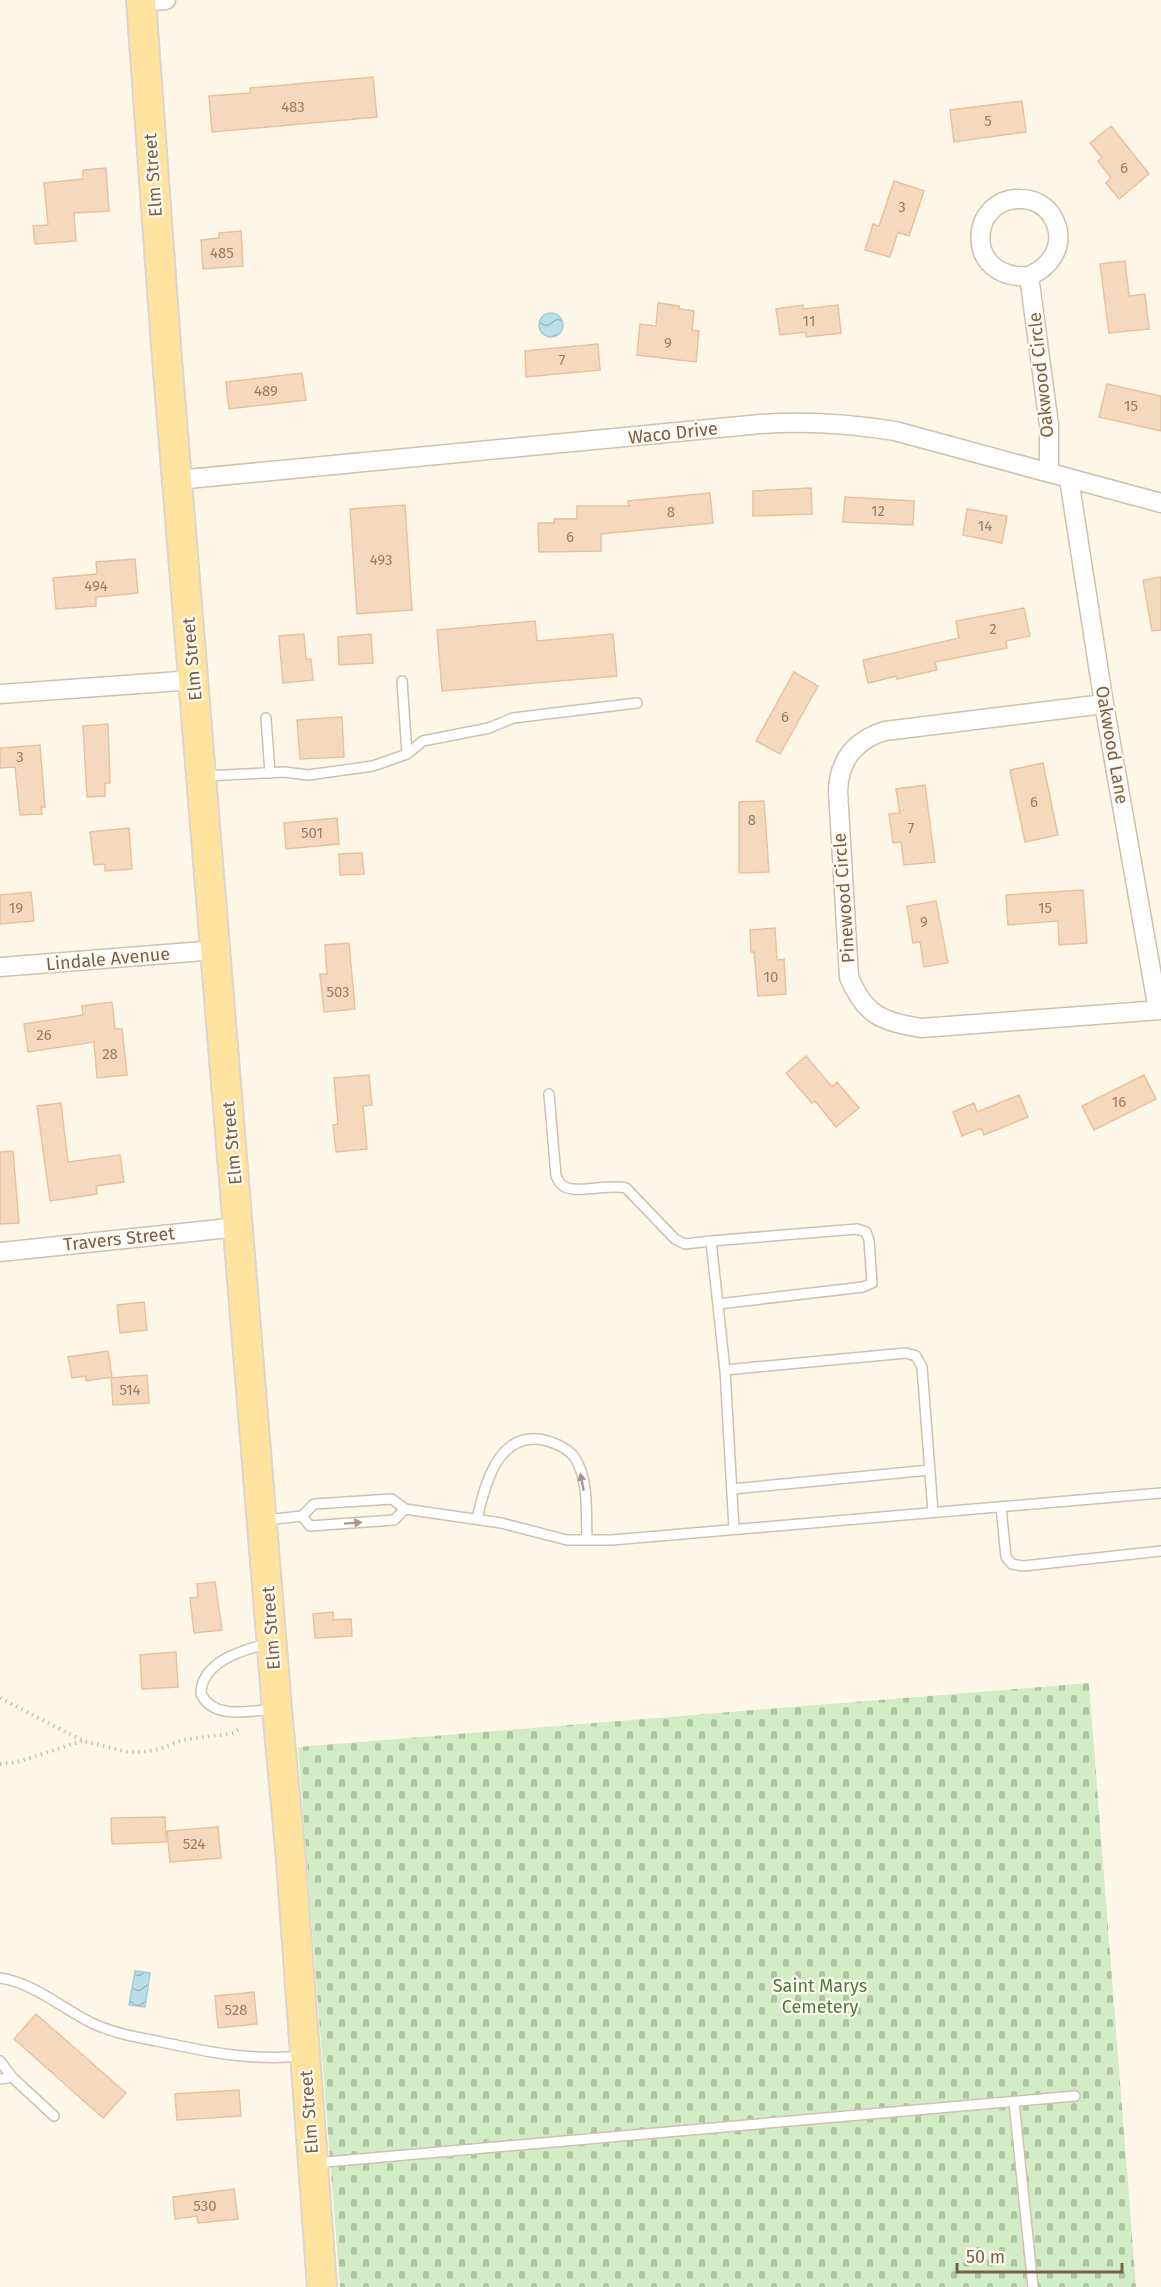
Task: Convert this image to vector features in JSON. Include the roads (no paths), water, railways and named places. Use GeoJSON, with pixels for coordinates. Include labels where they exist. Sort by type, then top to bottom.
{"type":"FeatureCollection","features":[{"type":"Feature","properties":{"kind":"main road","name":"Elm Street"},"geometry":{"type":"LineString","coordinates":[[149,1],[177,480],[291,1859],[322,2287]]}},
{"type":"Feature","properties":{"kind":"street"},"geometry":{"type":"LineString","coordinates":[[1029,199],[1045,208],[1057,224],[1059,237],[1057,250],[1051,262],[1041,271],[1029,276],[1010,275],[993,267],[985,257],[981,244],[981,232],[988,214],[1003,202],[1029,199]]}},
{"type":"Feature","properties":{"kind":"street","name":"Oakwood Circle"},"geometry":{"type":"LineString","coordinates":[[1029,276],[1048,425],[1049,474]]}},
{"type":"Feature","properties":{"kind":"street","name":"Waco Drive"},"geometry":{"type":"LineString","coordinates":[[177,480],[781,422],[851,424],[896,431],[1161,503]]}},
{"type":"Feature","properties":{"kind":"street","name":"Oakwood Lane"},"geometry":{"type":"LineString","coordinates":[[1069,479],[1104,704],[1160,1010]]}},
{"type":"Feature","properties":{"kind":"street"},"geometry":{"type":"LineString","coordinates":[[0,694],[194,680]]}},
{"type":"Feature","properties":{"kind":"street","name":"Pinewood Circle"},"geometry":{"type":"LineString","coordinates":[[1104,704],[885,731],[867,737],[851,751],[841,768],[837,791],[849,977],[862,1002],[872,1012],[891,1022],[921,1028],[1160,1010]]}},
{"type":"Feature","properties":{"kind":"street","name":"Lindale Avenue"},"geometry":{"type":"LineString","coordinates":[[0,968],[217,950]]}},
{"type":"Feature","properties":{"kind":"street","name":"Travers Street"},"geometry":{"type":"LineString","coordinates":[[0,1252],[239,1227]]}},
{"type":"Feature","properties":{"kind":"lane"},"geometry":{"type":"LineString","coordinates":[[402,681],[407,754]]}},
{"type":"Feature","properties":{"kind":"lane"},"geometry":{"type":"LineString","coordinates":[[202,777],[270,772],[308,775],[373,766],[407,754],[423,741],[489,728],[513,718],[637,703]]}},
{"type":"Feature","properties":{"kind":"lane"},"geometry":{"type":"LineString","coordinates":[[266,718],[270,772]]}},
{"type":"Feature","properties":{"kind":"lane"},"geometry":{"type":"LineString","coordinates":[[549,1094],[556,1176],[561,1185],[570,1189],[617,1185],[626,1188],[675,1239],[685,1244],[857,1229],[866,1232],[869,1240],[872,1283],[863,1287],[718,1304]]}},
{"type":"Feature","properties":{"kind":"lane"},"geometry":{"type":"LineString","coordinates":[[711,1241],[725,1370],[734,1530]]}},
{"type":"Feature","properties":{"kind":"lane"},"geometry":{"type":"LineString","coordinates":[[725,1370],[906,1353],[916,1356],[922,1367],[933,1512]]}},
{"type":"Feature","properties":{"kind":"lane"},"geometry":{"type":"LineString","coordinates":[[477,1519],[486,1484],[494,1466],[507,1450],[523,1441],[539,1439],[558,1444],[574,1457],[582,1475],[588,1540]]}},
{"type":"Feature","properties":{"kind":"lane"},"geometry":{"type":"LineString","coordinates":[[732,1489],[930,1470]]}},
{"type":"Feature","properties":{"kind":"lane"},"geometry":{"type":"LineString","coordinates":[[263,1520],[302,1516],[314,1504],[392,1498],[405,1509],[477,1519],[567,1540],[612,1540],[1161,1493]]}},
{"type":"Feature","properties":{"kind":"lane"},"geometry":{"type":"LineString","coordinates":[[1001,1507],[1006,1557],[1012,1564],[1023,1566],[1161,1551]]}},
{"type":"Feature","properties":{"kind":"lane"},"geometry":{"type":"LineString","coordinates":[[302,1516],[310,1526],[394,1520],[405,1509]]}},
{"type":"Feature","properties":{"kind":"lane"},"geometry":{"type":"LineString","coordinates":[[273,1643],[244,1650],[217,1665],[204,1678],[201,1694],[210,1707],[230,1712],[277,1709]]}},
{"type":"Feature","properties":{"kind":"lane"},"geometry":{"type":"LineString","coordinates":[[0,1978],[13,1980],[41,1991],[84,2019],[111,2031],[227,2055],[271,2059],[305,2056]]}},
{"type":"Feature","properties":{"kind":"lane"},"geometry":{"type":"LineString","coordinates":[[0,2061],[12,2077],[54,2116]]}},
{"type":"Feature","properties":{"kind":"lane"},"geometry":{"type":"LineString","coordinates":[[0,2079],[12,2077]]}},
{"type":"Feature","properties":{"kind":"lane"},"geometry":{"type":"LineString","coordinates":[[313,2163],[1075,2096]]}},
{"type":"Feature","properties":{"kind":"lane"},"geometry":{"type":"LineString","coordinates":[[1014,2102],[1033,2287]]}},
{"type":"Feature","properties":{"kind":"water"},"geometry":{"type":"Polygon","coordinates":[[[551,313],[559,317],[563,325],[559,333],[551,337],[543,333],[539,325],[543,317],[551,313]]]}},
{"type":"Feature","properties":{"kind":"water"},"geometry":{"type":"Polygon","coordinates":[[[135,1971],[150,1973],[145,2007],[129,2005],[135,1971]]]}},
{"type":"Feature","properties":{"kind":"park label","name":"Saint Marys Cemetery"},"geometry":{"type":"Point","coordinates":[820,1996]}}]}
